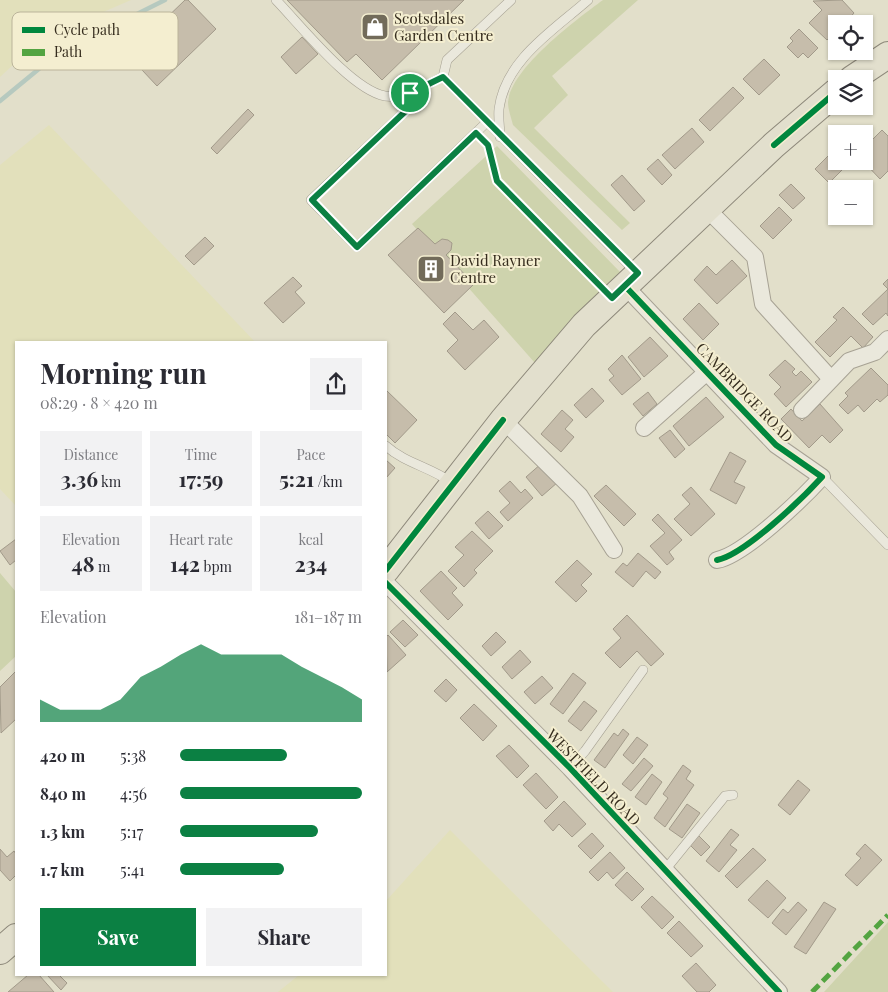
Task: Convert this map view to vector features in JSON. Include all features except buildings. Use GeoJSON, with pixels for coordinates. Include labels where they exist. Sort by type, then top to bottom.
{"type":"FeatureCollection","features":[{"type":"Feature","properties":{"kind":"main road"},"geometry":{"type":"LineString","coordinates":[[866,70],[888,55]]}},
{"type":"Feature","properties":{"kind":"main road"},"geometry":{"type":"LineString","coordinates":[[387,569],[503,420],[584,325],[706,208],[774,145],[828,99]]}},
{"type":"Feature","properties":{"kind":"main road"},"geometry":{"type":"LineString","coordinates":[[0,951],[15,938]]}},
{"type":"Feature","properties":{"kind":"street"},"geometry":{"type":"LineString","coordinates":[[706,208],[755,256],[764,304],[831,379]]}},
{"type":"Feature","properties":{"kind":"street","name":"CAMBRIDGE ROAD"},"geometry":{"type":"LineString","coordinates":[[631,279],[708,371],[776,445],[822,477]]}},
{"type":"Feature","properties":{"kind":"street"},"geometry":{"type":"LineString","coordinates":[[802,410],[849,361],[875,352],[888,339]]}},
{"type":"Feature","properties":{"kind":"street"},"geometry":{"type":"LineString","coordinates":[[644,428],[708,371]]}},
{"type":"Feature","properties":{"kind":"street"},"geometry":{"type":"LineString","coordinates":[[503,420],[580,496],[614,550]]}},
{"type":"Feature","properties":{"kind":"street"},"geometry":{"type":"LineString","coordinates":[[717,560],[725,558],[740,549],[788,511],[822,477]]}},
{"type":"Feature","properties":{"kind":"street","name":"WESTFIELD ROAD"},"geometry":{"type":"LineString","coordinates":[[387,585],[570,768],[778,992]]}},
{"type":"Feature","properties":{"kind":"lane"},"geometry":{"type":"LineString","coordinates":[[276,0],[348,74],[368,90],[386,96],[410,93],[443,77]]}},
{"type":"Feature","properties":{"kind":"lane"},"geometry":{"type":"LineString","coordinates":[[443,77],[447,60],[511,0]]}},
{"type":"Feature","properties":{"kind":"lane"},"geometry":{"type":"LineString","coordinates":[[500,137],[499,109],[512,72],[535,46],[588,0]]}},
{"type":"Feature","properties":{"kind":"lane"},"geometry":{"type":"LineString","coordinates":[[443,77],[487,122],[631,279]]}},
{"type":"Feature","properties":{"kind":"lane"},"geometry":{"type":"LineString","coordinates":[[410,93],[411,106],[312,200],[357,247],[487,122]]}},
{"type":"Feature","properties":{"kind":"lane"},"geometry":{"type":"LineString","coordinates":[[387,447],[403,458],[438,473],[453,484]]}},
{"type":"Feature","properties":{"kind":"lane","name":"CAMBRIDGE ROAD"},"geometry":{"type":"LineString","coordinates":[[822,477],[888,545]]}},
{"type":"Feature","properties":{"kind":"lane"},"geometry":{"type":"LineString","coordinates":[[570,768],[585,751],[644,670]]}},
{"type":"Feature","properties":{"kind":"lane"},"geometry":{"type":"LineString","coordinates":[[665,870],[725,796],[733,795]]}},
{"type":"Feature","properties":{"kind":"shaded area"},"geometry":{"type":"Polygon","coordinates":[[[0,0],[131,0],[103,12],[12,12],[12,66],[0,77],[0,0]]]}},
{"type":"Feature","properties":{"kind":"shaded area"},"geometry":{"type":"Polygon","coordinates":[[[49,125],[254,341],[15,341],[15,505],[0,489],[0,165],[49,125]]]}},
{"type":"Feature","properties":{"kind":"shaded area"},"geometry":{"type":"Polygon","coordinates":[[[450,830],[613,992],[278,992],[298,976],[387,976],[387,900],[450,830]]]}},
{"type":"Feature","properties":{"kind":"green space"},"geometry":{"type":"Polygon","coordinates":[[[603,0],[638,0],[552,76],[568,95],[534,128],[630,223],[622,230],[513,125],[508,105],[512,89],[520,74],[547,45],[603,0]]]}},
{"type":"Feature","properties":{"kind":"green space"},"geometry":{"type":"Polygon","coordinates":[[[497,146],[622,274],[535,363],[412,224],[497,146]]]}},
{"type":"Feature","properties":{"kind":"green space"},"geometry":{"type":"Polygon","coordinates":[[[0,573],[15,591],[15,657],[0,671],[0,573]]]}},
{"type":"Feature","properties":{"kind":"green space"},"geometry":{"type":"Polygon","coordinates":[[[888,922],[888,992],[824,992],[888,922]]]}},
{"type":"Feature","properties":{"kind":"waterway"},"geometry":{"type":"LineString","coordinates":[[141,12],[165,0]]}},
{"type":"Feature","properties":{"kind":"waterway"},"geometry":{"type":"LineString","coordinates":[[0,101],[38,70]]}},
{"type":"Feature","properties":{"kind":"marked path"},"geometry":{"type":"LineString","coordinates":[[812,992],[888,915]]}},
{"type":"Feature","properties":{"kind":"cycle path"},"geometry":{"type":"LineString","coordinates":[[774,145],[828,99]]}},
{"type":"Feature","properties":{"kind":"cycle path"},"geometry":{"type":"LineString","coordinates":[[476,133],[488,145],[497,181],[612,298]]}},
{"type":"Feature","properties":{"kind":"cycle path"},"geometry":{"type":"LineString","coordinates":[[625,286],[776,445],[822,477],[787,512],[757,537],[742,548],[717,560]]}},
{"type":"Feature","properties":{"kind":"cycle path"},"geometry":{"type":"LineString","coordinates":[[387,569],[503,420]]}},
{"type":"Feature","properties":{"kind":"cycle path"},"geometry":{"type":"LineString","coordinates":[[387,584],[570,768],[779,992]]}},
{"type":"Feature","properties":{"kind":"place","name":"Scotsdales Garden Centre"},"geometry":{"type":"Point","coordinates":[375,27]}},
{"type":"Feature","properties":{"kind":"place","name":"David Rayner Centre"},"geometry":{"type":"Point","coordinates":[431,269]}},
{"type":"Feature","properties":{"kind":"route"},"geometry":{"type":"LineString","coordinates":[[443,77],[500,137],[638,273],[612,298],[497,181],[488,145],[476,133],[357,247],[312,200],[411,106],[412,99],[410,93],[443,77]]}}]}
